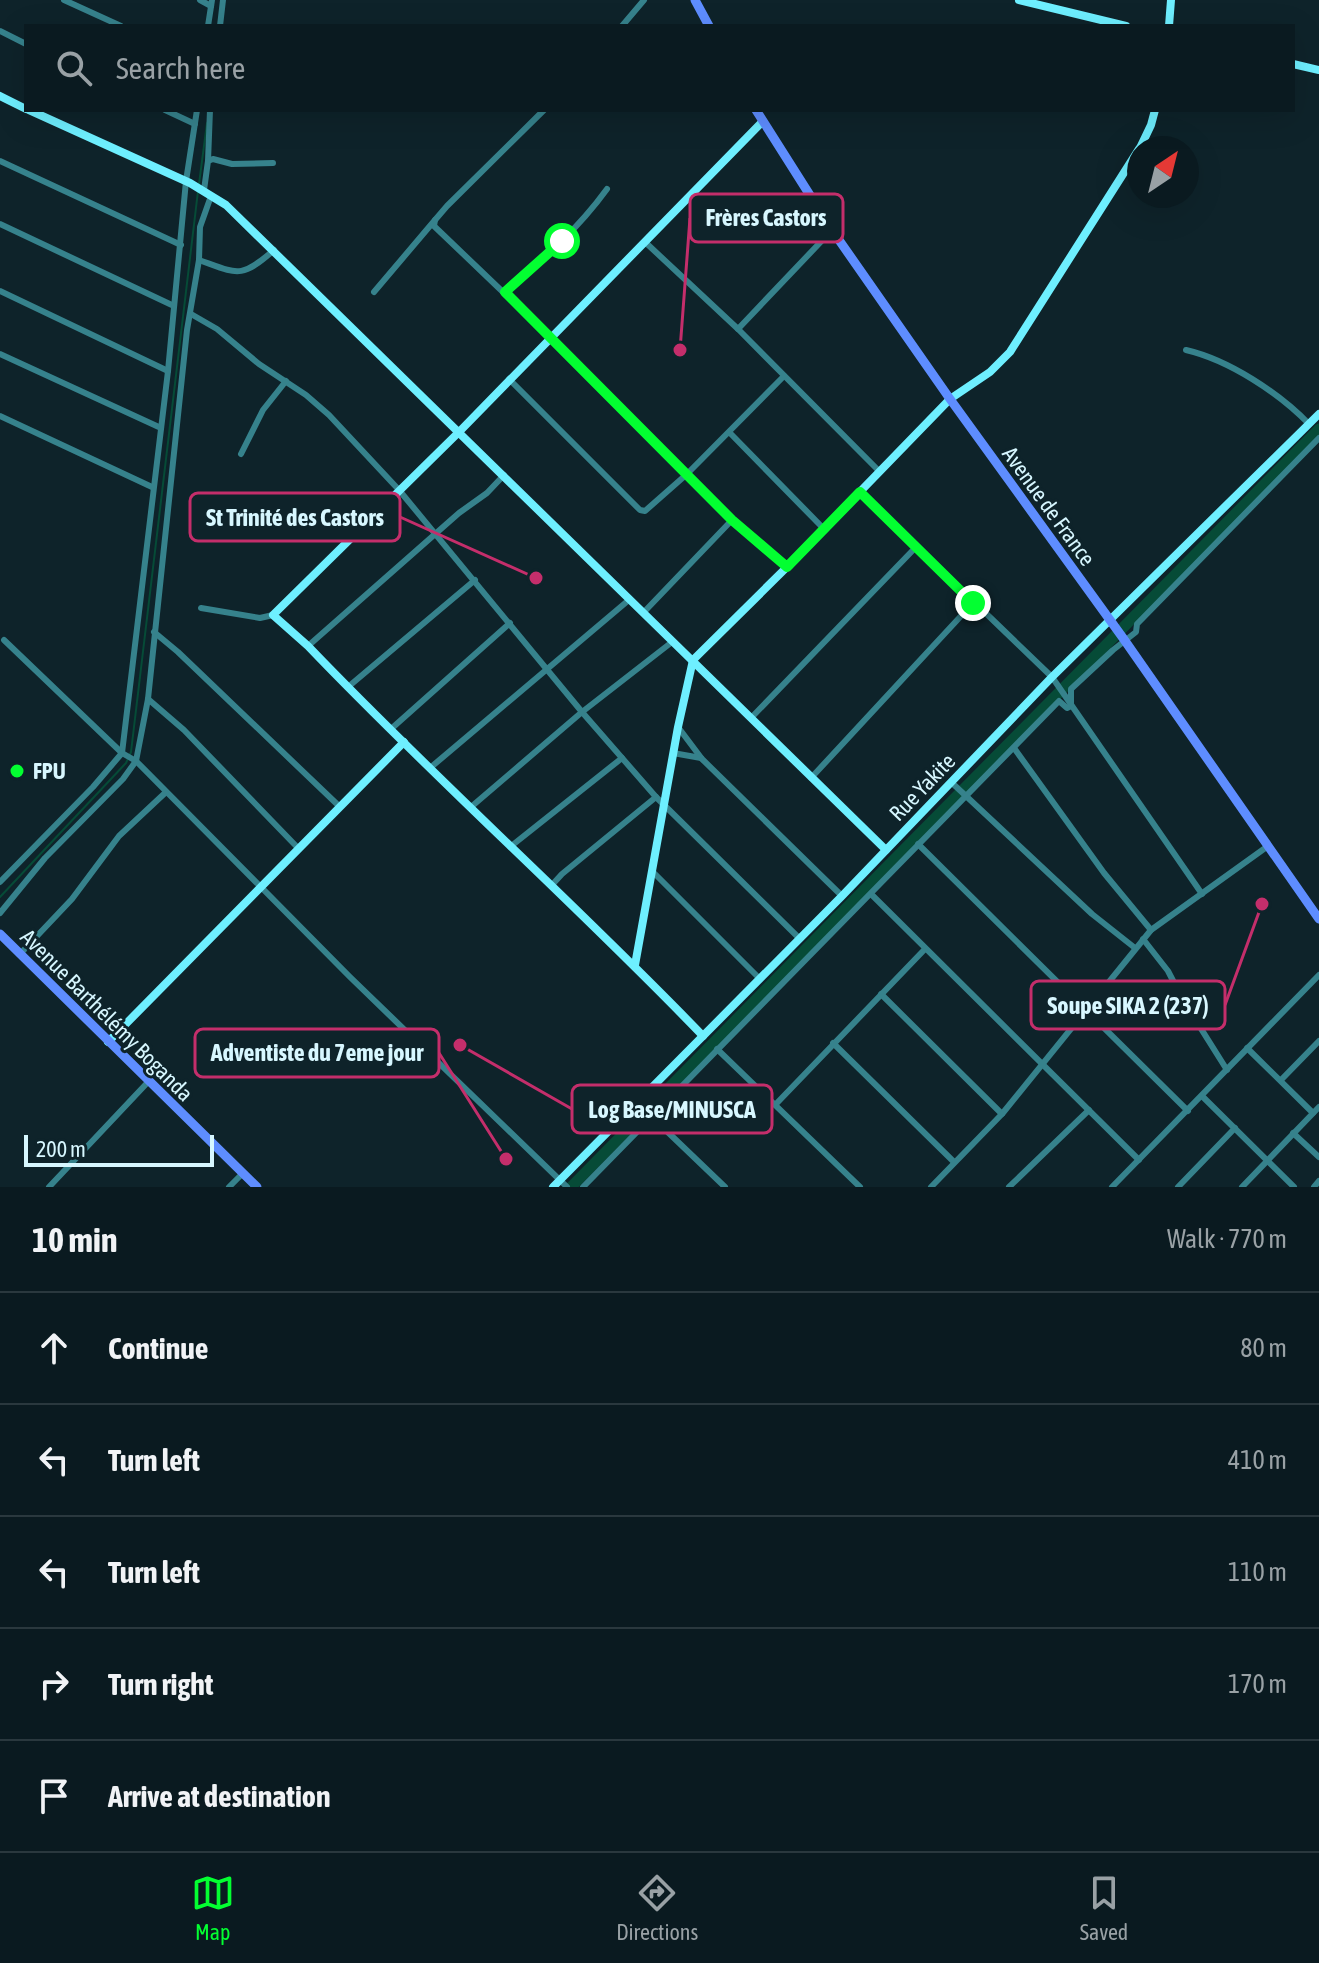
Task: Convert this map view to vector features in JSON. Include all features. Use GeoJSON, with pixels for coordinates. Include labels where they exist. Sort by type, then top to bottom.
{"type":"FeatureCollection","features":[{"type":"Feature","properties":{"kind":"main road"},"geometry":{"type":"LineString","coordinates":[[695,0],[708,24]]}},
{"type":"Feature","properties":{"kind":"main road","name":"Avenue de France"},"geometry":{"type":"LineString","coordinates":[[757,112],[832,230],[1319,919]]}},
{"type":"Feature","properties":{"kind":"main road","name":"Avenue Barthélémy Boganda"},"geometry":{"type":"LineString","coordinates":[[0,934],[257,1187]]}},
{"type":"Feature","properties":{"kind":"street"},"geometry":{"type":"LineString","coordinates":[[64,0],[117,24]]}},
{"type":"Feature","properties":{"kind":"street"},"geometry":{"type":"LineString","coordinates":[[200,0],[212,3],[208,24]]}},
{"type":"Feature","properties":{"kind":"street"},"geometry":{"type":"LineString","coordinates":[[220,24],[223,0]]}},
{"type":"Feature","properties":{"kind":"street"},"geometry":{"type":"LineString","coordinates":[[624,24],[644,0]]}},
{"type":"Feature","properties":{"kind":"street"},"geometry":{"type":"LineString","coordinates":[[1019,0],[1118,24]]}},
{"type":"Feature","properties":{"kind":"street"},"geometry":{"type":"LineString","coordinates":[[1169,24],[1171,0]]}},
{"type":"Feature","properties":{"kind":"street"},"geometry":{"type":"LineString","coordinates":[[0,31],[24,43]]}},
{"type":"Feature","properties":{"kind":"street"},"geometry":{"type":"LineString","coordinates":[[1295,64],[1319,70]]}},
{"type":"Feature","properties":{"kind":"street"},"geometry":{"type":"LineString","coordinates":[[0,96],[24,108]]}},
{"type":"Feature","properties":{"kind":"street"},"geometry":{"type":"LineString","coordinates":[[34,112],[188,182],[226,205],[886,850]]}},
{"type":"Feature","properties":{"kind":"street"},"geometry":{"type":"LineString","coordinates":[[169,112],[195,124]]}},
{"type":"Feature","properties":{"kind":"street"},"geometry":{"type":"LineString","coordinates":[[0,882],[122,753],[197,112]]}},
{"type":"Feature","properties":{"kind":"street"},"geometry":{"type":"LineString","coordinates":[[0,913],[45,858],[123,779],[136,761],[148,699],[187,330],[199,260],[200,227],[208,193],[210,112]]}},
{"type":"Feature","properties":{"kind":"street"},"geometry":{"type":"LineString","coordinates":[[374,292],[435,220],[542,112]]}},
{"type":"Feature","properties":{"kind":"street"},"geometry":{"type":"LineString","coordinates":[[1146,136],[1154,112]]}},
{"type":"Feature","properties":{"kind":"street"},"geometry":{"type":"LineString","coordinates":[[201,608],[260,618],[273,615],[460,431],[763,121]]}},
{"type":"Feature","properties":{"kind":"street"},"geometry":{"type":"LineString","coordinates":[[0,161],[181,245]]}},
{"type":"Feature","properties":{"kind":"street"},"geometry":{"type":"LineString","coordinates":[[208,161],[273,163]]}},
{"type":"Feature","properties":{"kind":"street"},"geometry":{"type":"LineString","coordinates":[[635,965],[693,660],[950,399],[990,372],[1010,352],[1127,168]]}},
{"type":"Feature","properties":{"kind":"street"},"geometry":{"type":"LineString","coordinates":[[505,292],[590,213],[607,189]]}},
{"type":"Feature","properties":{"kind":"street"},"geometry":{"type":"LineString","coordinates":[[435,220],[438,231],[505,292],[732,520],[787,567]]}},
{"type":"Feature","properties":{"kind":"street"},"geometry":{"type":"LineString","coordinates":[[0,224],[174,306]]}},
{"type":"Feature","properties":{"kind":"street"},"geometry":{"type":"LineString","coordinates":[[738,329],[832,230]]}},
{"type":"Feature","properties":{"kind":"street"},"geometry":{"type":"LineString","coordinates":[[645,242],[738,329],[879,471]]}},
{"type":"Feature","properties":{"kind":"street"},"geometry":{"type":"LineString","coordinates":[[199,260],[240,272],[249,270],[274,250]]}},
{"type":"Feature","properties":{"kind":"street"},"geometry":{"type":"LineString","coordinates":[[0,291],[168,371]]}},
{"type":"Feature","properties":{"kind":"street"},"geometry":{"type":"LineString","coordinates":[[191,314],[217,329],[329,415],[399,490],[656,797],[800,939]]}},
{"type":"Feature","properties":{"kind":"street"},"geometry":{"type":"LineString","coordinates":[[1186,350],[1214,356],[1231,366],[1287,402],[1309,424]]}},
{"type":"Feature","properties":{"kind":"street"},"geometry":{"type":"LineString","coordinates":[[0,354],[161,428]]}},
{"type":"Feature","properties":{"kind":"street"},"geometry":{"type":"LineString","coordinates":[[509,379],[640,510],[648,508],[687,474],[784,376]]}},
{"type":"Feature","properties":{"kind":"street"},"geometry":{"type":"LineString","coordinates":[[241,454],[263,410],[286,381]]}},
{"type":"Feature","properties":{"kind":"street","name":"Rue Yakite"},"geometry":{"type":"LineString","coordinates":[[560,1185],[1053,678],[1112,623],[1319,414]]}},
{"type":"Feature","properties":{"kind":"street"},"geometry":{"type":"LineString","coordinates":[[0,416],[152,487]]}},
{"type":"Feature","properties":{"kind":"street"},"geometry":{"type":"LineString","coordinates":[[730,433],[824,529]]}},
{"type":"Feature","properties":{"kind":"street"},"geometry":{"type":"LineString","coordinates":[[1071,706],[1071,689],[1136,632],[1137,624],[1319,438]]}},
{"type":"Feature","properties":{"kind":"street"},"geometry":{"type":"LineString","coordinates":[[308,646],[504,475]]}},
{"type":"Feature","properties":{"kind":"street"},"geometry":{"type":"LineString","coordinates":[[860,492],[1053,678],[1202,894]]}},
{"type":"Feature","properties":{"kind":"street"},"geometry":{"type":"LineString","coordinates":[[644,612],[732,520]]}},
{"type":"Feature","properties":{"kind":"street"},"geometry":{"type":"LineString","coordinates":[[751,718],[916,547]]}},
{"type":"Feature","properties":{"kind":"street"},"geometry":{"type":"LineString","coordinates":[[348,687],[475,580]]}},
{"type":"Feature","properties":{"kind":"street"},"geometry":{"type":"LineString","coordinates":[[430,768],[630,599]]}},
{"type":"Feature","properties":{"kind":"street"},"geometry":{"type":"LineString","coordinates":[[811,778],[973,603]]}},
{"type":"Feature","properties":{"kind":"street"},"geometry":{"type":"LineString","coordinates":[[273,615],[635,965],[703,1036]]}},
{"type":"Feature","properties":{"kind":"street"},"geometry":{"type":"LineString","coordinates":[[391,729],[510,623]]}},
{"type":"Feature","properties":{"kind":"street"},"geometry":{"type":"LineString","coordinates":[[154,632],[339,806]]}},
{"type":"Feature","properties":{"kind":"street"},"geometry":{"type":"LineString","coordinates":[[4,640],[122,753],[136,761],[560,1185]]}},
{"type":"Feature","properties":{"kind":"street"},"geometry":{"type":"LineString","coordinates":[[471,807],[582,712],[672,642]]}},
{"type":"Feature","properties":{"kind":"street"},"geometry":{"type":"LineString","coordinates":[[148,699],[184,730],[298,848]]}},
{"type":"Feature","properties":{"kind":"street"},"geometry":{"type":"LineString","coordinates":[[583,1187],[1059,701],[1067,708],[1071,706]]}},
{"type":"Feature","properties":{"kind":"street"},"geometry":{"type":"LineString","coordinates":[[678,727],[702,759],[842,896]]}},
{"type":"Feature","properties":{"kind":"street"},"geometry":{"type":"LineString","coordinates":[[108,1042],[404,742]]}},
{"type":"Feature","properties":{"kind":"street"},"geometry":{"type":"LineString","coordinates":[[1014,748],[1104,873],[1151,930]]}},
{"type":"Feature","properties":{"kind":"street"},"geometry":{"type":"LineString","coordinates":[[673,753],[702,759]]}},
{"type":"Feature","properties":{"kind":"street"},"geometry":{"type":"LineString","coordinates":[[510,847],[622,758]]}},
{"type":"Feature","properties":{"kind":"street"},"geometry":{"type":"LineString","coordinates":[[951,782],[1092,914],[1135,948]]}},
{"type":"Feature","properties":{"kind":"street"},"geometry":{"type":"LineString","coordinates":[[20,954],[72,899],[119,836],[165,793]]}},
{"type":"Feature","properties":{"kind":"street"},"geometry":{"type":"LineString","coordinates":[[551,886],[656,797]]}},
{"type":"Feature","properties":{"kind":"street"},"geometry":{"type":"LineString","coordinates":[[918,844],[1188,1111]]}},
{"type":"Feature","properties":{"kind":"street"},"geometry":{"type":"LineString","coordinates":[[931,1187],[1002,1114],[1151,930],[1268,846]]}},
{"type":"Feature","properties":{"kind":"street"},"geometry":{"type":"LineString","coordinates":[[653,872],[759,978]]}},
{"type":"Feature","properties":{"kind":"street"},"geometry":{"type":"LineString","coordinates":[[871,894],[1139,1160]]}},
{"type":"Feature","properties":{"kind":"street"},"geometry":{"type":"LineString","coordinates":[[1143,939],[1168,971],[1227,1070]]}},
{"type":"Feature","properties":{"kind":"street"},"geometry":{"type":"LineString","coordinates":[[776,1104],[925,949]]}},
{"type":"Feature","properties":{"kind":"street"},"geometry":{"type":"LineString","coordinates":[[1112,1187],[1319,975]]}},
{"type":"Feature","properties":{"kind":"street"},"geometry":{"type":"LineString","coordinates":[[881,994],[1002,1114]]}},
{"type":"Feature","properties":{"kind":"street"},"geometry":{"type":"LineString","coordinates":[[1281,1080],[1319,1041]]}},
{"type":"Feature","properties":{"kind":"street"},"geometry":{"type":"LineString","coordinates":[[833,1043],[954,1162]]}},
{"type":"Feature","properties":{"kind":"street"},"geometry":{"type":"LineString","coordinates":[[1247,1048],[1313,1113]]}},
{"type":"Feature","properties":{"kind":"street"},"geometry":{"type":"LineString","coordinates":[[717,1049],[860,1187]]}},
{"type":"Feature","properties":{"kind":"street"},"geometry":{"type":"LineString","coordinates":[[49,1187],[148,1082]]}},
{"type":"Feature","properties":{"kind":"street"},"geometry":{"type":"LineString","coordinates":[[1202,1096],[1294,1187]]}},
{"type":"Feature","properties":{"kind":"street"},"geometry":{"type":"LineString","coordinates":[[1242,1187],[1319,1107]]}},
{"type":"Feature","properties":{"kind":"street"},"geometry":{"type":"LineString","coordinates":[[1009,1187],[1089,1110]]}},
{"type":"Feature","properties":{"kind":"street"},"geometry":{"type":"LineString","coordinates":[[652,1117],[725,1187]]}},
{"type":"Feature","properties":{"kind":"street"},"geometry":{"type":"LineString","coordinates":[[1178,1187],[1235,1128]]}},
{"type":"Feature","properties":{"kind":"street"},"geometry":{"type":"LineString","coordinates":[[1293,1133],[1319,1157]]}},
{"type":"Feature","properties":{"kind":"street"},"geometry":{"type":"LineString","coordinates":[[229,1187],[243,1173]]}},
{"type":"Feature","properties":{"kind":"street"},"geometry":{"type":"LineString","coordinates":[[1314,1187],[1319,1181]]}},
{"type":"Feature","properties":{"kind":"waterway"},"geometry":{"type":"LineString","coordinates":[[199,184],[207,123]]}},
{"type":"Feature","properties":{"kind":"waterway"},"geometry":{"type":"LineString","coordinates":[[0,897],[126,763],[131,752],[198,191]]}},
{"type":"Feature","properties":{"kind":"waterway"},"geometry":{"type":"LineString","coordinates":[[571,1187],[1319,429]]}},
{"type":"Feature","properties":{"kind":"place","name":"Frères Castors"},"geometry":{"type":"Point","coordinates":[680,350]}},
{"type":"Feature","properties":{"kind":"place","name":"St Trinité des Castors"},"geometry":{"type":"Point","coordinates":[536,578]}},
{"type":"Feature","properties":{"kind":"place","name":"FPU"},"geometry":{"type":"Point","coordinates":[17,771]}},
{"type":"Feature","properties":{"kind":"place","name":"Soupe SIKA 2 (237)"},"geometry":{"type":"Point","coordinates":[1262,904]}},
{"type":"Feature","properties":{"kind":"place","name":"Log Base/MINUSCA"},"geometry":{"type":"Point","coordinates":[460,1045]}},
{"type":"Feature","properties":{"kind":"place","name":"Adventiste du 7eme jour"},"geometry":{"type":"Point","coordinates":[506,1159]}},
{"type":"Feature","properties":{"kind":"route"},"geometry":{"type":"LineString","coordinates":[[562,241],[505,292],[732,520],[787,567],[860,492],[973,603]]}}]}
